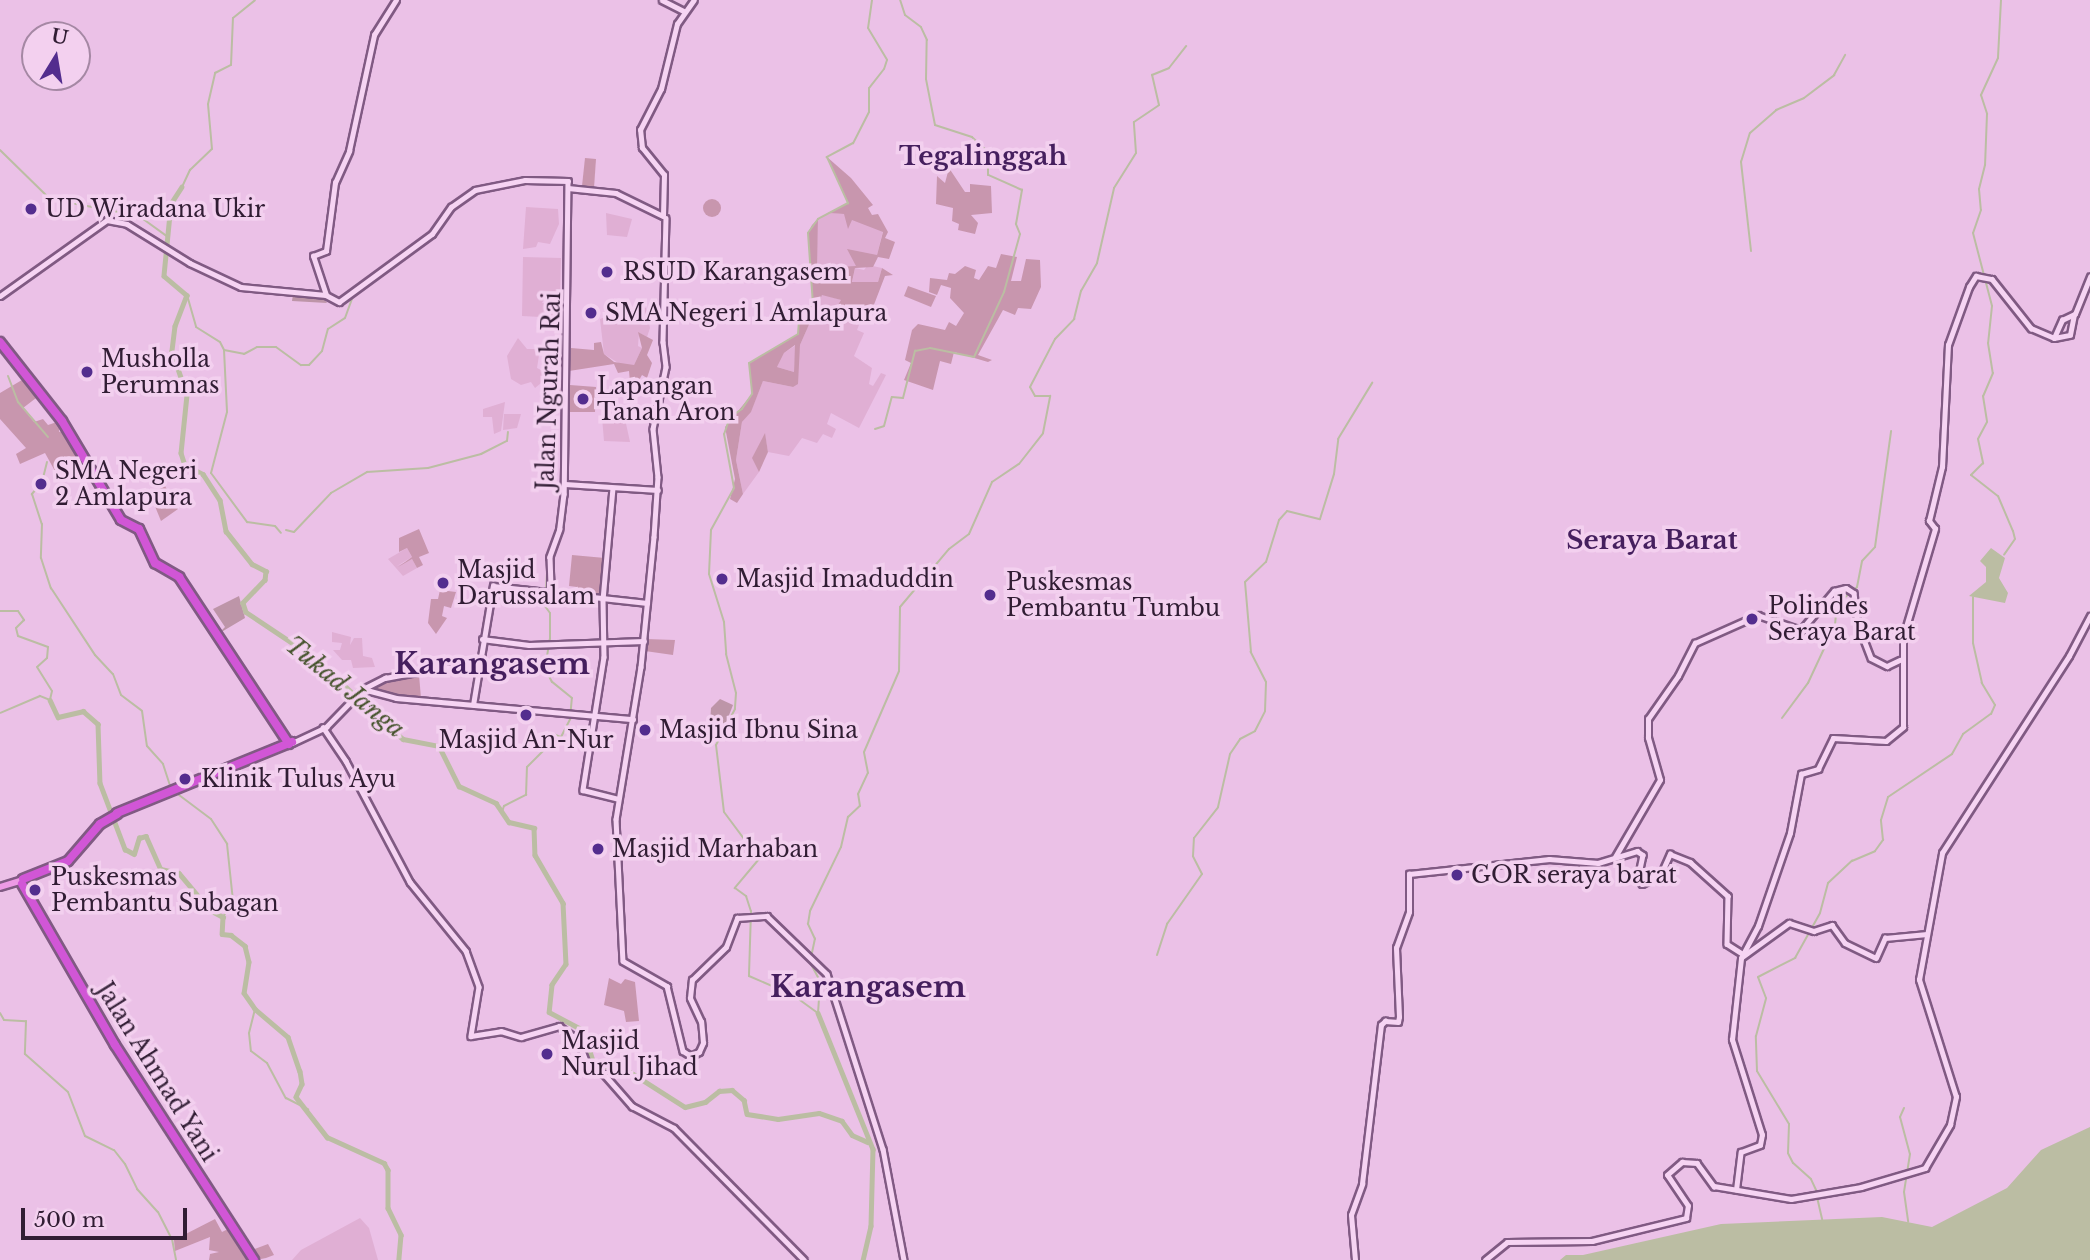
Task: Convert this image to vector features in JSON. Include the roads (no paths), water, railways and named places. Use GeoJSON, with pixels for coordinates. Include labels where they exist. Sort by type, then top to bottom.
{"type":"FeatureCollection","features":[{"type":"Feature","properties":{"kind":"highway"},"geometry":{"type":"LineString","coordinates":[[0,342],[62,421],[121,520],[139,529],[155,563],[179,577],[290,742],[115,814],[71,859],[23,882]]}},
{"type":"Feature","properties":{"kind":"highway","name":"Jalan Ahmad Yani"},"geometry":{"type":"LineString","coordinates":[[23,882],[115,1045],[254,1260]]}},
{"type":"Feature","properties":{"kind":"main road"},"geometry":{"type":"LineString","coordinates":[[0,887],[23,882]]}},
{"type":"Feature","properties":{"kind":"street"},"geometry":{"type":"LineString","coordinates":[[0,296],[104,221],[127,224],[180,256],[241,287],[326,295],[313,256],[326,251],[335,183],[349,151],[374,35],[396,0]]}},
{"type":"Feature","properties":{"kind":"street"},"geometry":{"type":"LineString","coordinates":[[662,0],[684,11]]}},
{"type":"Feature","properties":{"kind":"street"},"geometry":{"type":"LineString","coordinates":[[694,0],[684,11],[661,89],[640,130],[642,148],[664,175],[663,345],[666,367],[653,429],[657,490],[644,641],[633,719],[616,797],[622,961],[667,986],[683,1051],[688,1055],[699,1052],[703,1043],[701,1022],[690,998],[692,980],[726,947],[735,920],[741,916],[754,915],[769,918],[810,957],[832,983],[864,1084],[894,1194],[904,1260]]}},
{"type":"Feature","properties":{"kind":"street","name":"Jalan Ngurah Rai"},"geometry":{"type":"LineString","coordinates":[[326,295],[332,301],[345,299],[432,234],[451,206],[472,191],[525,180],[568,181],[571,187],[565,484],[561,529],[549,564],[548,593]]}},
{"type":"Feature","properties":{"kind":"street"},"geometry":{"type":"LineString","coordinates":[[571,187],[620,195],[665,216]]}},
{"type":"Feature","properties":{"kind":"street"},"geometry":{"type":"LineString","coordinates":[[1736,1190],[1741,1152],[1760,1145],[1762,1135],[1732,1040],[1742,956],[1758,926],[1795,818],[1801,774],[1818,769],[1833,738],[1886,741],[1899,732],[1904,719],[1901,660],[1905,626],[1934,529],[1929,519],[1942,467],[1950,337],[1972,281],[1978,276],[1990,278],[2033,330],[2054,338],[2070,335],[2075,314],[2090,277]]}},
{"type":"Feature","properties":{"kind":"street"},"geometry":{"type":"LineString","coordinates":[[2054,338],[2063,320],[2075,314]]}},
{"type":"Feature","properties":{"kind":"street"},"geometry":{"type":"LineString","coordinates":[[565,484],[657,490]]}},
{"type":"Feature","properties":{"kind":"street"},"geometry":{"type":"LineString","coordinates":[[613,488],[603,600],[605,642],[597,715],[583,790],[616,797]]}},
{"type":"Feature","properties":{"kind":"street"},"geometry":{"type":"LineString","coordinates":[[473,705],[493,586],[647,603]]}},
{"type":"Feature","properties":{"kind":"street"},"geometry":{"type":"LineString","coordinates":[[1614,857],[1659,783],[1647,722],[1678,676],[1692,645],[1758,615],[1801,630],[1834,591],[1852,592],[1868,654],[1880,664],[1895,664],[1901,660]]}},
{"type":"Feature","properties":{"kind":"street"},"geometry":{"type":"LineString","coordinates":[[1485,1260],[1510,1241],[1592,1241],[1686,1218],[1688,1206],[1667,1175],[1682,1162],[1698,1163],[1712,1185],[1782,1199],[1822,1194],[1898,1177],[1926,1167],[1951,1123],[1956,1097],[1919,982],[1944,849],[2069,656],[2090,616]]}},
{"type":"Feature","properties":{"kind":"street"},"geometry":{"type":"LineString","coordinates":[[482,639],[550,645],[644,641]]}},
{"type":"Feature","properties":{"kind":"street"},"geometry":{"type":"LineString","coordinates":[[1895,664],[1901,668]]}},
{"type":"Feature","properties":{"kind":"street"},"geometry":{"type":"LineString","coordinates":[[290,742],[325,726],[374,683],[411,672],[478,667]]}},
{"type":"Feature","properties":{"kind":"street"},"geometry":{"type":"LineString","coordinates":[[374,683],[374,694]]}},
{"type":"Feature","properties":{"kind":"street"},"geometry":{"type":"LineString","coordinates":[[363,690],[374,694],[473,705],[633,719]]}},
{"type":"Feature","properties":{"kind":"street"},"geometry":{"type":"LineString","coordinates":[[325,726],[408,879],[466,951],[480,995],[471,1036],[501,1031],[521,1037],[559,1026],[578,1040],[589,1069],[604,1074],[632,1106],[674,1128],[804,1260]]}},
{"type":"Feature","properties":{"kind":"street"},"geometry":{"type":"LineString","coordinates":[[1355,1260],[1351,1218],[1362,1184],[1382,1022],[1398,1022],[1396,948],[1409,912],[1409,874],[1549,859],[1598,863],[1641,852],[1642,884],[1661,874],[1668,854],[1694,865],[1728,896],[1727,944],[1742,956]]}},
{"type":"Feature","properties":{"kind":"street"},"geometry":{"type":"LineString","coordinates":[[1742,956],[1786,924],[1814,931],[1832,925],[1845,943],[1876,958],[1885,938],[1927,934]]}},
{"type":"Feature","properties":{"kind":"waterway","name":"Tukad Janga"},"geometry":{"type":"LineString","coordinates":[[182,187],[190,170],[212,149],[208,104],[215,73],[231,65],[233,18],[255,0]]}},
{"type":"Feature","properties":{"kind":"waterway"},"geometry":{"type":"LineString","coordinates":[[872,0],[868,28],[887,60],[884,69],[869,88],[869,112],[853,143],[827,157],[848,203],[818,219],[808,233],[813,305],[799,320],[798,334],[749,363],[752,394],[742,409],[730,417],[724,434],[734,488],[711,530],[709,574],[724,622],[726,654],[736,693],[735,709],[716,745],[724,812],[759,859],[735,888],[746,896],[751,911],[749,976],[793,995],[818,1013],[820,981],[810,962],[815,939],[808,924],[810,911],[841,847],[848,817],[860,806],[858,794],[868,773],[864,752],[899,671],[900,607],[949,549],[969,534],[992,482],[1019,464],[1043,433],[1050,396],[1035,396],[1030,387],[1055,339],[1074,319],[1081,291],[1097,263],[1114,188],[1136,153],[1134,122],[1159,105],[1152,75],[1169,68],[1186,46]]}},
{"type":"Feature","properties":{"kind":"waterway"},"geometry":{"type":"LineString","coordinates":[[875,429],[884,426],[892,397],[903,398],[915,351],[930,348],[974,357],[1004,292],[1020,234],[1016,224],[1022,190],[988,175],[988,152],[972,137],[935,125],[926,79],[927,40],[921,27],[905,15],[900,0]]}},
{"type":"Feature","properties":{"kind":"waterway"},"geometry":{"type":"LineString","coordinates":[[2001,0],[1998,58],[1981,95],[1987,114],[1985,165],[1979,189],[1981,210],[1973,233],[1992,306],[1988,343],[1993,373],[1983,396],[1987,422],[1978,439],[1983,463],[1971,475],[1998,496],[2013,531],[2015,539],[2004,555]]}},
{"type":"Feature","properties":{"kind":"waterway"},"geometry":{"type":"LineString","coordinates":[[1751,251],[1741,162],[1750,133],[1776,110],[1804,98],[1834,75],[1845,55]]}},
{"type":"Feature","properties":{"kind":"waterway"},"geometry":{"type":"LineString","coordinates":[[0,150],[50,199],[139,216],[168,237]]}},
{"type":"Feature","properties":{"kind":"waterway"},"geometry":{"type":"LineString","coordinates":[[451,210],[477,193],[526,184],[565,184]]}},
{"type":"Feature","properties":{"kind":"waterway","name":"Tukad Janga"},"geometry":{"type":"LineString","coordinates":[[182,187],[171,204],[164,276],[187,295],[175,326],[172,351],[187,395],[181,453],[185,465],[203,474],[220,500],[226,531],[252,564],[266,571],[265,580],[243,603],[246,612],[312,656],[403,739],[439,746],[459,786],[496,803],[509,822],[534,828],[535,855],[563,903],[566,964],[552,985],[549,1012],[583,1030],[594,1063],[630,1072],[685,1107],[705,1102],[719,1091],[732,1090],[744,1100],[747,1114],[778,1119],[819,1113],[842,1121],[852,1135],[868,1142]]}},
{"type":"Feature","properties":{"kind":"waterway"},"geometry":{"type":"LineString","coordinates":[[423,243],[435,238],[444,220]]}},
{"type":"Feature","properties":{"kind":"waterway"},"geometry":{"type":"LineString","coordinates":[[224,350],[244,354],[257,347],[276,347],[301,365],[309,365],[322,351],[328,329],[345,318],[353,296],[419,246]]}},
{"type":"Feature","properties":{"kind":"waterway"},"geometry":{"type":"LineString","coordinates":[[187,295],[196,327],[220,342],[224,350],[227,412],[211,473],[247,522],[275,526],[281,533]]}},
{"type":"Feature","properties":{"kind":"waterway"},"geometry":{"type":"LineString","coordinates":[[8,376],[18,402],[48,437]]}},
{"type":"Feature","properties":{"kind":"waterway"},"geometry":{"type":"LineString","coordinates":[[1157,955],[1167,924],[1202,874],[1193,856],[1194,838],[1218,807],[1230,754],[1240,739],[1255,731],[1265,711],[1266,682],[1251,652],[1245,582],[1266,562],[1279,520],[1287,511],[1320,519],[1334,474],[1338,439],[1372,383]]}},
{"type":"Feature","properties":{"kind":"waterway"},"geometry":{"type":"LineString","coordinates":[[1782,718],[1808,683],[1835,625],[1837,604],[1857,587],[1862,561],[1875,547],[1891,431]]}},
{"type":"Feature","properties":{"kind":"waterway"},"geometry":{"type":"LineString","coordinates":[[286,530],[294,532],[331,493],[367,472],[428,468],[481,454],[507,441],[508,432]]}},
{"type":"Feature","properties":{"kind":"waterway"},"geometry":{"type":"LineString","coordinates":[[47,462],[42,482],[32,494],[42,524],[41,558],[51,588],[95,655],[113,674],[121,695],[142,711],[147,746],[163,764],[171,788]]}},
{"type":"Feature","properties":{"kind":"waterway"},"geometry":{"type":"LineString","coordinates":[[502,812],[504,806],[526,795],[527,767],[543,751],[540,738],[551,733],[561,737],[570,719],[572,698],[552,682],[545,669],[550,639],[550,613],[545,606],[548,557],[553,540]]}},
{"type":"Feature","properties":{"kind":"waterway"},"geometry":{"type":"LineString","coordinates":[[1817,1192],[1811,1179],[1793,1163],[1788,1153],[1789,1124],[1757,1071],[1756,1036],[1766,998],[1758,977],[1795,958],[1820,913],[1828,883],[1852,861],[1875,851],[1883,840],[1881,820],[1888,797],[1952,754],[1963,734],[1991,714],[1995,705],[1982,683],[1973,643],[1973,597]]}},
{"type":"Feature","properties":{"kind":"waterway"},"geometry":{"type":"LineString","coordinates":[[0,611],[18,611],[24,620],[16,628],[18,636],[48,647],[47,658],[37,667],[52,691],[50,700],[40,696],[0,713]]}},
{"type":"Feature","properties":{"kind":"waterway"},"geometry":{"type":"LineString","coordinates":[[50,700],[58,717],[83,711],[98,724],[100,783],[125,849],[134,854],[139,838],[146,836],[161,869],[179,873],[210,910],[223,917],[222,934],[231,935],[245,946],[249,962],[244,993],[255,1009],[288,1037],[302,1084],[296,1097],[327,1137],[384,1163],[388,1170],[388,1208],[401,1235],[399,1260]]}},
{"type":"Feature","properties":{"kind":"waterway"},"geometry":{"type":"LineString","coordinates":[[175,792],[211,819],[227,844],[233,901],[223,917]]}},
{"type":"Feature","properties":{"kind":"waterway"},"geometry":{"type":"LineString","coordinates":[[255,1009],[249,1033],[251,1051],[267,1063],[286,1098],[308,1109]]}},
{"type":"Feature","properties":{"kind":"waterway"},"geometry":{"type":"LineString","coordinates":[[0,1013],[4,1020],[26,1021],[25,1054],[68,1092],[85,1136],[114,1150],[125,1164],[137,1189],[158,1212],[172,1239],[176,1260]]}},
{"type":"Feature","properties":{"kind":"waterway"},"geometry":{"type":"LineString","coordinates":[[818,1013],[873,1149],[871,1226],[863,1260]]}},
{"type":"Feature","properties":{"kind":"waterway"},"geometry":{"type":"LineString","coordinates":[[1904,1108],[1900,1117],[1910,1154],[1904,1192],[1908,1222]]}},
{"type":"Feature","properties":{"kind":"waterway"},"geometry":{"type":"LineString","coordinates":[[1817,1197],[1822,1219]]}},
{"type":"Feature","properties":{"kind":"place","name":"UD Wiradana Ukir"},"geometry":{"type":"Point","coordinates":[31,209]}},
{"type":"Feature","properties":{"kind":"place","name":"RSUD Karangasem"},"geometry":{"type":"Point","coordinates":[607,272]}},
{"type":"Feature","properties":{"kind":"place","name":"SMA Negeri 1 Amlapura"},"geometry":{"type":"Point","coordinates":[591,313]}},
{"type":"Feature","properties":{"kind":"place","name":"Musholla Perumnas"},"geometry":{"type":"Point","coordinates":[87,372]}},
{"type":"Feature","properties":{"kind":"place","name":"Lapangan Tanah Aron"},"geometry":{"type":"Point","coordinates":[583,399]}},
{"type":"Feature","properties":{"kind":"place","name":"SMA Negeri 2 Amlapura"},"geometry":{"type":"Point","coordinates":[41,484]}},
{"type":"Feature","properties":{"kind":"place","name":"Masjid Imaduddin"},"geometry":{"type":"Point","coordinates":[722,579]}},
{"type":"Feature","properties":{"kind":"place","name":"Masjid Darussalam"},"geometry":{"type":"Point","coordinates":[443,583]}},
{"type":"Feature","properties":{"kind":"place","name":"Puskesmas Pembantu Tumbu"},"geometry":{"type":"Point","coordinates":[990,595]}},
{"type":"Feature","properties":{"kind":"place","name":"Polindes Seraya Barat"},"geometry":{"type":"Point","coordinates":[1752,619]}},
{"type":"Feature","properties":{"kind":"place","name":"Masjid An-Nur"},"geometry":{"type":"Point","coordinates":[526,715]}},
{"type":"Feature","properties":{"kind":"place","name":"Masjid Ibnu Sina"},"geometry":{"type":"Point","coordinates":[645,730]}},
{"type":"Feature","properties":{"kind":"place","name":"Klinik Tulus Ayu"},"geometry":{"type":"Point","coordinates":[185,779]}},
{"type":"Feature","properties":{"kind":"place","name":"Masjid Marhaban"},"geometry":{"type":"Point","coordinates":[598,849]}},
{"type":"Feature","properties":{"kind":"place","name":"GOR seraya barat"},"geometry":{"type":"Point","coordinates":[1457,875]}},
{"type":"Feature","properties":{"kind":"place","name":"Puskesmas Pembantu Subagan"},"geometry":{"type":"Point","coordinates":[35,890]}},
{"type":"Feature","properties":{"kind":"place","name":"Masjid Nurul Jihad"},"geometry":{"type":"Point","coordinates":[547,1054]}},
{"type":"Feature","properties":{"kind":"district","name":"Tegalinggah"},"geometry":{"type":"Point","coordinates":[983,157]}},
{"type":"Feature","properties":{"kind":"district","name":"Seraya Barat"},"geometry":{"type":"Point","coordinates":[1652,541]}},
{"type":"Feature","properties":{"kind":"district","name":"Karangasem"},"geometry":{"type":"Point","coordinates":[492,664]}},
{"type":"Feature","properties":{"kind":"district","name":"Karangasem"},"geometry":{"type":"Point","coordinates":[868,987]}}]}
